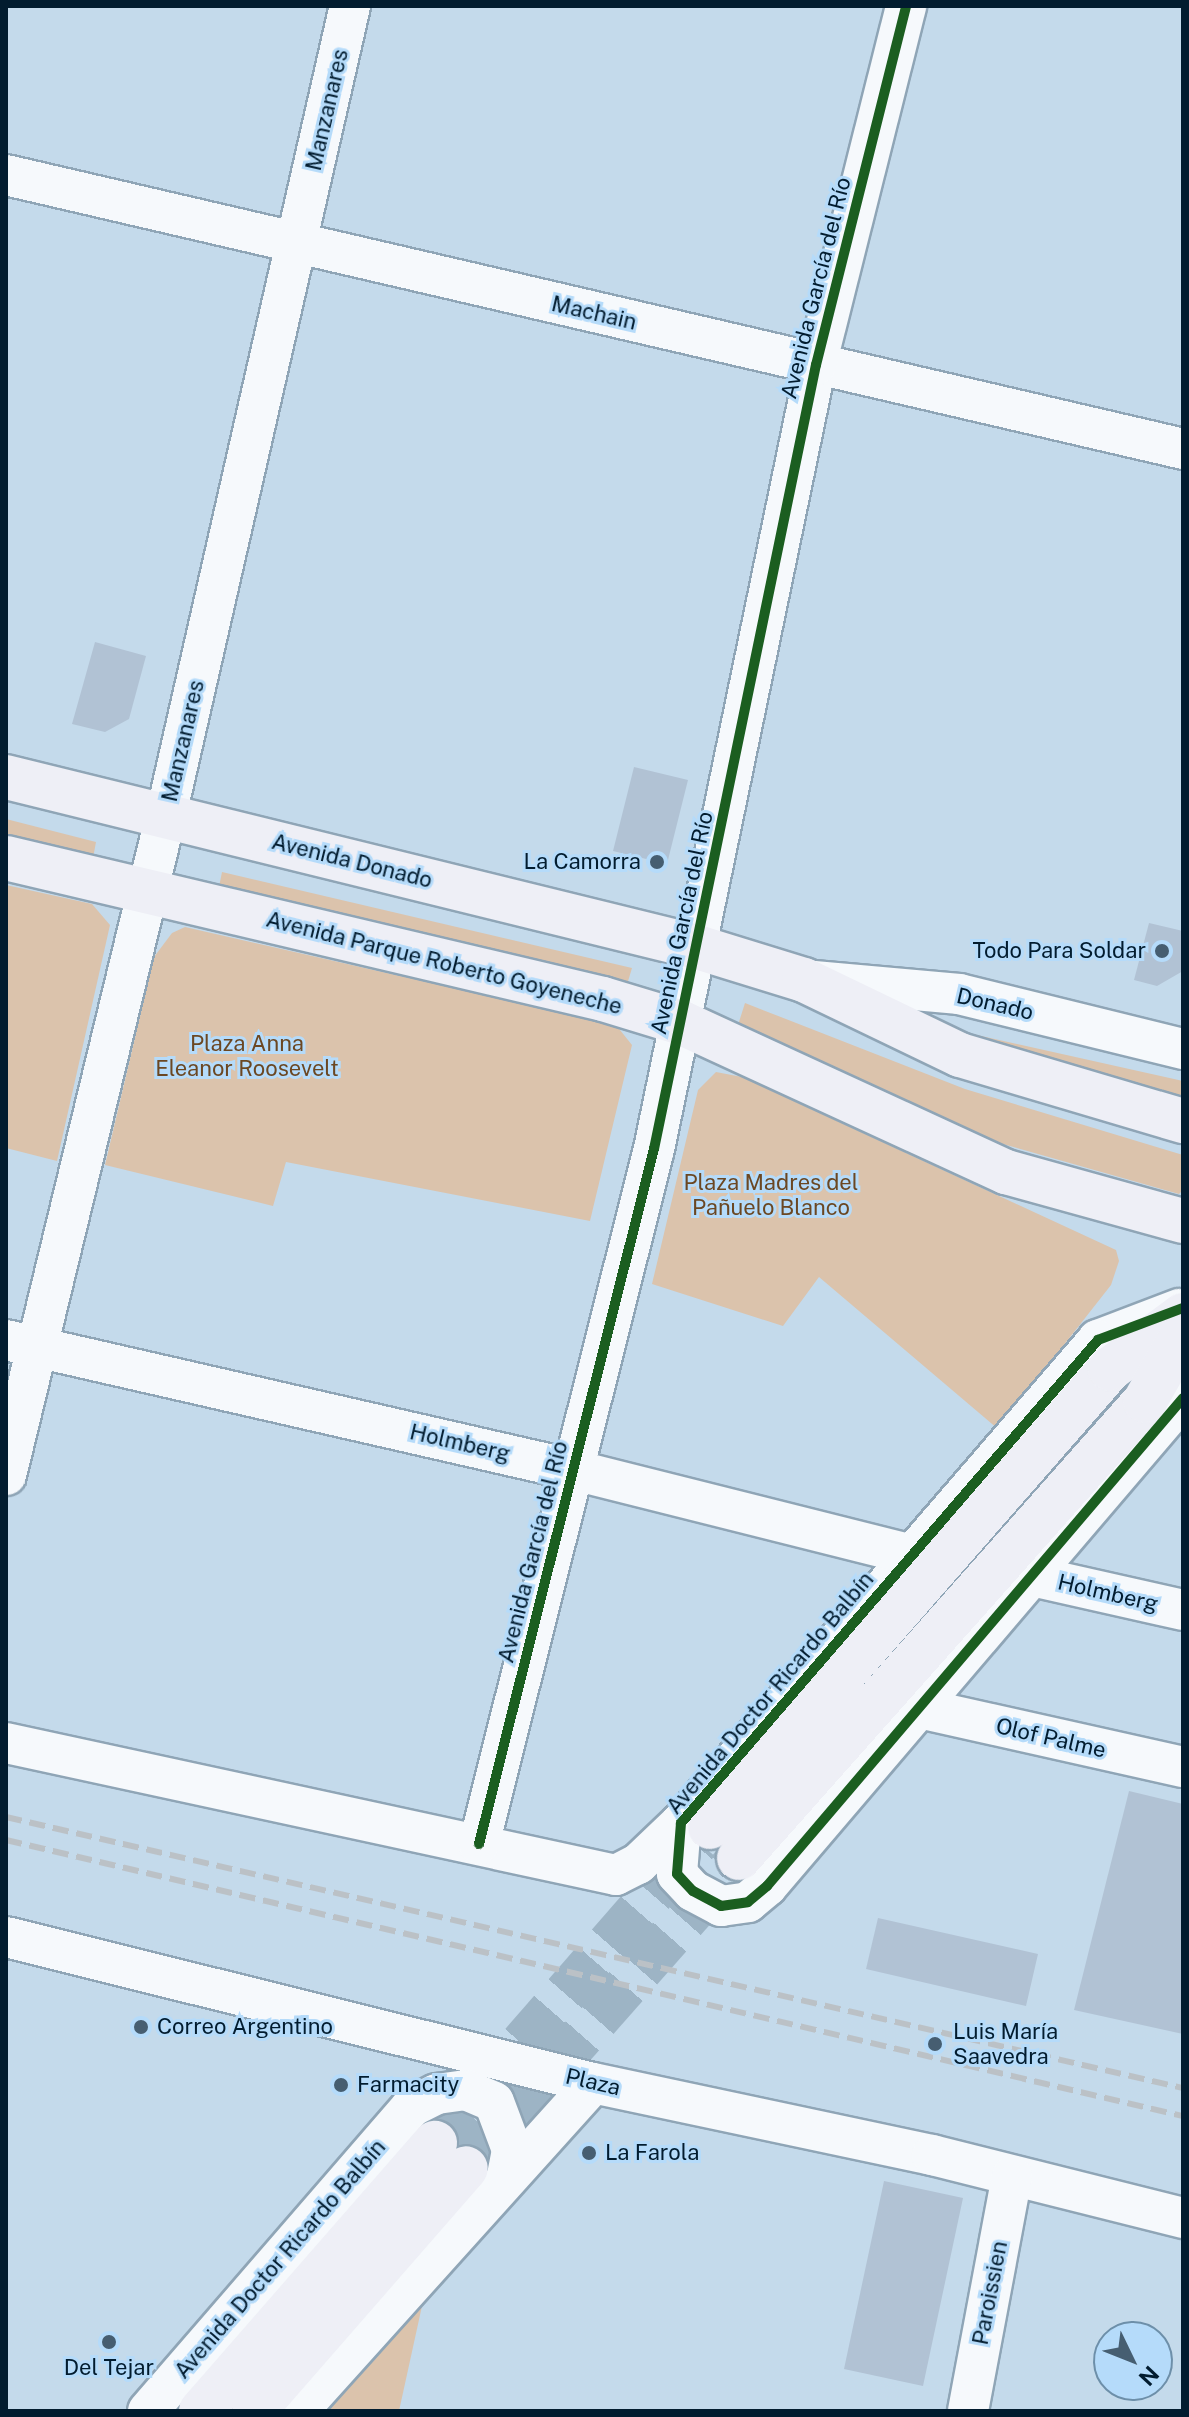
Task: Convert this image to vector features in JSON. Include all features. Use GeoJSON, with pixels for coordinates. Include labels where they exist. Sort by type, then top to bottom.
{"type":"FeatureCollection","features":[{"type":"Feature","properties":{"kind":"main road","name":"Avenida Donado"},"geometry":{"type":"LineString","coordinates":[[6,777],[697,947]]}},
{"type":"Feature","properties":{"kind":"main road","name":"Avenida Parque Roberto Goyeneche"},"geometry":{"type":"LineString","coordinates":[[6,858],[682,1023],[1006,1172],[1183,1221]]}},
{"type":"Feature","properties":{"kind":"main road"},"geometry":{"type":"LineString","coordinates":[[697,947],[804,980],[960,1055],[1183,1121]]}},
{"type":"Feature","properties":{"kind":"main road"},"geometry":{"type":"LineString","coordinates":[[710,1836],[1110,1369],[1183,1315]]}},
{"type":"Feature","properties":{"kind":"main road"},"geometry":{"type":"LineString","coordinates":[[710,1836],[1145,1401],[1183,1334]]}},
{"type":"Feature","properties":{"kind":"main road"},"geometry":{"type":"LineString","coordinates":[[201,2411],[469,2162]]}},
{"type":"Feature","properties":{"kind":"main road"},"geometry":{"type":"LineString","coordinates":[[254,2411],[469,2162]]}},
{"type":"Feature","properties":{"kind":"street","name":"Manzanares"},"geometry":{"type":"LineString","coordinates":[[6,1475],[21,1343],[166,815],[350,6]]}},
{"type":"Feature","properties":{"kind":"street","name":"Avenida García del Río"},"geometry":{"type":"LineString","coordinates":[[479,1844],[574,1470],[682,1023],[816,365],[906,6]]}},
{"type":"Feature","properties":{"kind":"street","name":"Machain"},"geometry":{"type":"LineString","coordinates":[[6,175],[1183,449]]}},
{"type":"Feature","properties":{"kind":"street","name":"Donado"},"geometry":{"type":"LineString","coordinates":[[804,980],[959,994],[1183,1049]]}},
{"type":"Feature","properties":{"kind":"street","name":"Avenida Doctor Ricardo Balbín"},"geometry":{"type":"LineString","coordinates":[[1183,1308],[1098,1340],[912,1555],[710,1836],[677,1874],[693,1891],[721,1906],[748,1902],[919,1708],[1183,1398]]}},
{"type":"Feature","properties":{"kind":"street","name":"Holmberg"},"geometry":{"type":"LineString","coordinates":[[21,1343],[574,1470],[912,1555]]}},
{"type":"Feature","properties":{"kind":"street","name":"Holmberg"},"geometry":{"type":"LineString","coordinates":[[1032,1576],[1183,1610]]}},
{"type":"Feature","properties":{"kind":"street","name":"Olof Palme"},"geometry":{"type":"LineString","coordinates":[[919,1708],[1183,1767]]}},
{"type":"Feature","properties":{"kind":"street"},"geometry":{"type":"LineString","coordinates":[[6,1743],[479,1844]]}},
{"type":"Feature","properties":{"kind":"street","name":"Avenida Doctor Ricardo Balbín"},"geometry":{"type":"LineString","coordinates":[[479,1844],[616,1875],[710,1836]]}},
{"type":"Feature","properties":{"kind":"street","name":"Plaza"},"geometry":{"type":"LineString","coordinates":[[6,1937],[593,2083],[1012,2176],[1183,2218]]}},
{"type":"Feature","properties":{"kind":"street"},"geometry":{"type":"LineString","coordinates":[[394,2032],[410,2047],[416,2070],[411,2107]]}},
{"type":"Feature","properties":{"kind":"street"},"geometry":{"type":"LineString","coordinates":[[298,2411],[469,2162],[593,2083]]}},
{"type":"Feature","properties":{"kind":"street","name":"Avenida Doctor Ricardo Balbín"},"geometry":{"type":"LineString","coordinates":[[148,2411],[411,2107],[437,2094],[466,2090],[494,2102],[512,2150],[469,2162]]}},
{"type":"Feature","properties":{"kind":"street","name":"Paroissien"},"geometry":{"type":"LineString","coordinates":[[968,2411],[1012,2176]]}},
{"type":"Feature","properties":{"kind":"green space"},"geometry":{"type":"Polygon","coordinates":[[[6,819],[96,842],[93,858],[6,836],[6,819]]]}},
{"type":"Feature","properties":{"kind":"green space"},"geometry":{"type":"Polygon","coordinates":[[[222,872],[632,968],[626,988],[219,887],[222,872]]]}},
{"type":"Feature","properties":{"kind":"green space"},"geometry":{"type":"Polygon","coordinates":[[[6,885],[92,904],[110,925],[57,1161],[6,1148],[6,885]]]}},
{"type":"Feature","properties":{"kind":"green space","name":"Plaza Anna Eleanor Roosevelt"},"geometry":{"type":"Polygon","coordinates":[[[185,927],[616,1025],[632,1045],[590,1221],[286,1162],[273,1206],[105,1165],[154,957],[172,933],[185,927]]]}},
{"type":"Feature","properties":{"kind":"green space"},"geometry":{"type":"Polygon","coordinates":[[[745,1003],[965,1089],[1183,1155],[1183,1190],[1179,1194],[964,1133],[738,1025],[745,1003]]]}},
{"type":"Feature","properties":{"kind":"green space"},"geometry":{"type":"Polygon","coordinates":[[[959,1031],[1183,1081],[1183,1103],[980,1045],[959,1031]]]}},
{"type":"Feature","properties":{"kind":"green space","name":"Plaza Madres del Pañuelo Blanco"},"geometry":{"type":"Polygon","coordinates":[[[716,1072],[742,1077],[1116,1250],[1119,1261],[1111,1285],[998,1429],[819,1277],[783,1326],[652,1284],[698,1090],[716,1072]]]}},
{"type":"Feature","properties":{"kind":"green space"},"geometry":{"type":"Polygon","coordinates":[[[429,2274],[399,2411],[312,2411],[429,2274]]]}},
{"type":"Feature","properties":{"kind":"building"},"geometry":{"type":"Polygon","coordinates":[[[95,642],[146,656],[129,719],[105,732],[72,724],[95,642]]]}},
{"type":"Feature","properties":{"kind":"building"},"geometry":{"type":"Polygon","coordinates":[[[634,767],[688,780],[667,864],[613,851],[634,767]]]}},
{"type":"Feature","properties":{"kind":"building","name":"Todo Para Soldar"},"geometry":{"type":"Polygon","coordinates":[[[1149,923],[1183,931],[1183,971],[1157,986],[1134,980],[1149,923]]]}},
{"type":"Feature","properties":{"kind":"building"},"geometry":{"type":"Polygon","coordinates":[[[1129,1791],[1183,1804],[1183,2034],[1074,2010],[1129,1791]]]}},
{"type":"Feature","properties":{"kind":"building"},"geometry":{"type":"Polygon","coordinates":[[[878,1918],[1038,1954],[1026,2006],[866,1969],[878,1918]]]}},
{"type":"Feature","properties":{"kind":"building"},"geometry":{"type":"Polygon","coordinates":[[[884,2181],[963,2198],[923,2386],[844,2369],[884,2181]]]}},
{"type":"Feature","properties":{"kind":"tunnel"},"geometry":{"type":"LineString","coordinates":[[435,2143],[698,1841]]}},
{"type":"Feature","properties":{"kind":"tunnel"},"geometry":{"type":"LineString","coordinates":[[466,2168],[739,1858]]}},
{"type":"Feature","properties":{"kind":"railway"},"geometry":{"type":"LineString","coordinates":[[6,1817],[1183,2088]]}},
{"type":"Feature","properties":{"kind":"railway"},"geometry":{"type":"LineString","coordinates":[[6,1840],[1183,2116]]}},
{"type":"Feature","properties":{"kind":"cycle path"},"geometry":{"type":"LineString","coordinates":[[479,1844],[654,1149],[816,365],[906,6]]}},
{"type":"Feature","properties":{"kind":"cycle path"},"geometry":{"type":"LineString","coordinates":[[1183,1308],[1098,1340],[681,1823],[677,1874],[693,1891],[721,1906],[748,1902],[767,1886],[1183,1398]]}},
{"type":"Feature","properties":{"kind":"place","name":"La Camorra"},"geometry":{"type":"Point","coordinates":[657,862]}},
{"type":"Feature","properties":{"kind":"place","name":"Todo Para Soldar"},"geometry":{"type":"Point","coordinates":[1162,951]}},
{"type":"Feature","properties":{"kind":"place","name":"Correo Argentino"},"geometry":{"type":"Point","coordinates":[141,2027]}},
{"type":"Feature","properties":{"kind":"place","name":"Luis María Saavedra"},"geometry":{"type":"Point","coordinates":[935,2044]}},
{"type":"Feature","properties":{"kind":"place","name":"Farmacity"},"geometry":{"type":"Point","coordinates":[341,2085]}},
{"type":"Feature","properties":{"kind":"place","name":"La Farola"},"geometry":{"type":"Point","coordinates":[589,2153]}},
{"type":"Feature","properties":{"kind":"place","name":"Del Tejar"},"geometry":{"type":"Point","coordinates":[109,2342]}}]}
